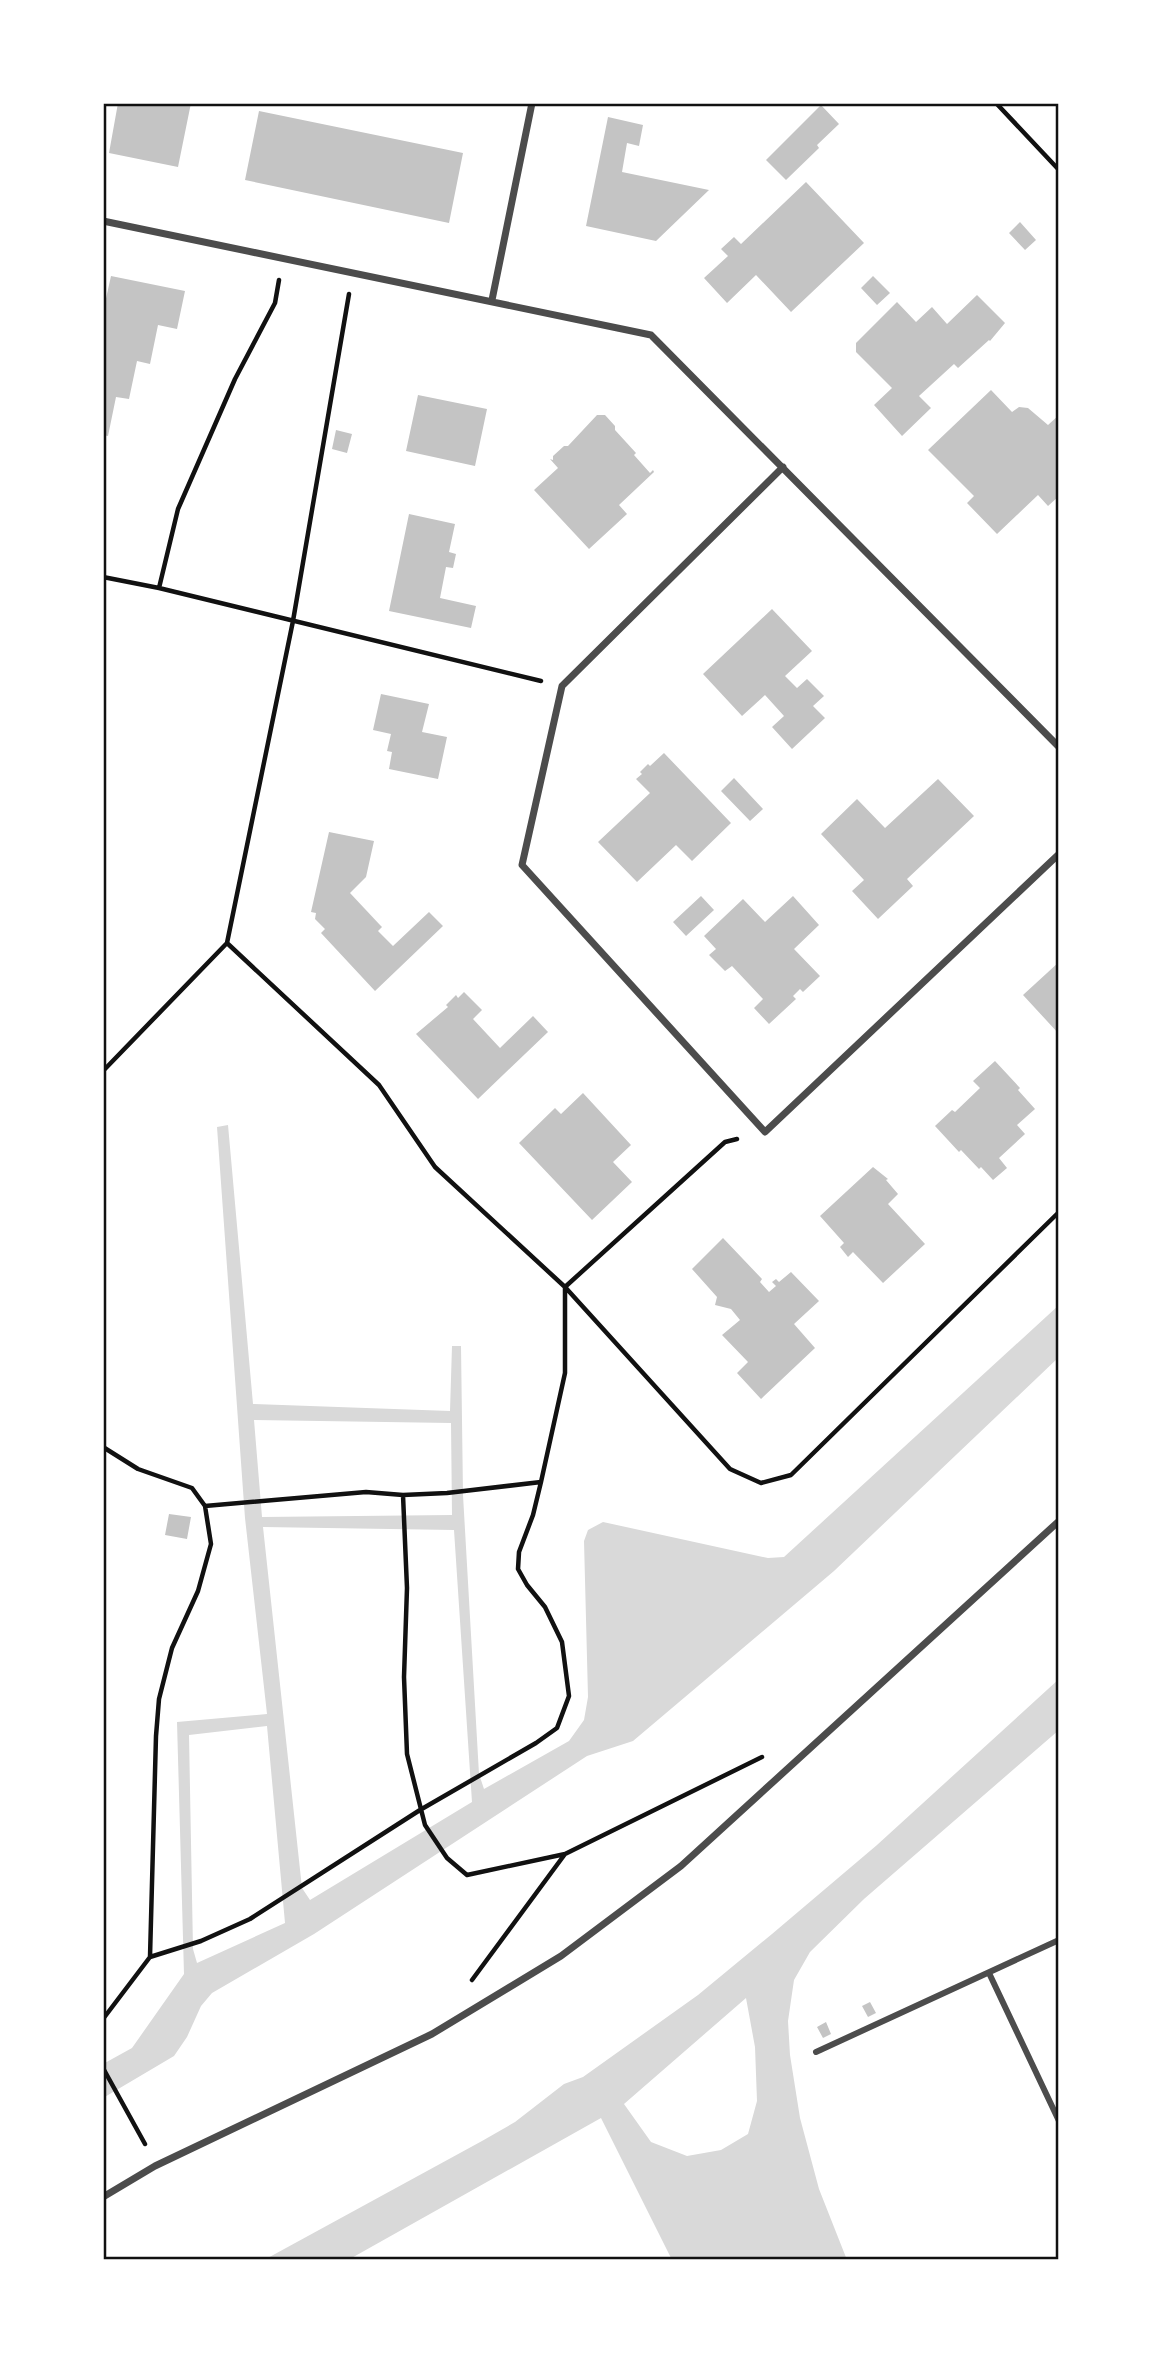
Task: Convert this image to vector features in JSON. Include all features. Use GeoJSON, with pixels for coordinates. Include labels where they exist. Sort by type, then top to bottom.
{"type":"FeatureCollection","features":[{"type":"Feature","properties":{"kind":"street"},"geometry":{"type":"LineString","coordinates":[[492,300],[532,103]]}},
{"type":"Feature","properties":{"kind":"street"},"geometry":{"type":"LineString","coordinates":[[103,221],[651,335],[1059,747]]}},
{"type":"Feature","properties":{"kind":"street"},"geometry":{"type":"LineString","coordinates":[[783,467],[562,686],[522,865],[765,1132],[1059,853]]}},
{"type":"Feature","properties":{"kind":"street"},"geometry":{"type":"LineString","coordinates":[[103,2197],[155,2166],[432,2034],[561,1956],[681,1866],[1059,1521]]}},
{"type":"Feature","properties":{"kind":"street"},"geometry":{"type":"LineString","coordinates":[[816,2052],[1059,1940]]}},
{"type":"Feature","properties":{"kind":"street"},"geometry":{"type":"LineString","coordinates":[[989,1973],[1059,2121]]}},
{"type":"Feature","properties":{"kind":"path"},"geometry":{"type":"LineString","coordinates":[[996,103],[1059,170]]}},
{"type":"Feature","properties":{"kind":"path"},"geometry":{"type":"LineString","coordinates":[[159,588],[178,509],[236,379],[275,303],[283,258]]}},
{"type":"Feature","properties":{"kind":"path"},"geometry":{"type":"LineString","coordinates":[[103,1071],[227,943],[293,621],[353,273]]}},
{"type":"Feature","properties":{"kind":"path"},"geometry":{"type":"LineString","coordinates":[[103,577],[159,588],[562,686]]}},
{"type":"Feature","properties":{"kind":"path"},"geometry":{"type":"LineString","coordinates":[[227,943],[379,1085],[435,1167],[565,1287],[730,1469],[761,1483],[791,1475],[1059,1212]]}},
{"type":"Feature","properties":{"kind":"path"},"geometry":{"type":"LineString","coordinates":[[150,1956],[201,1941],[250,1919],[420,1810],[536,1744],[556,1728],[569,1696],[562,1642],[545,1607],[518,1569],[519,1552],[533,1515],[565,1373],[565,1287],[725,1142],[765,1132]]}},
{"type":"Feature","properties":{"kind":"path"},"geometry":{"type":"LineString","coordinates":[[103,1447],[138,1469],[192,1488],[205,1506],[211,1544],[198,1591],[172,1648],[159,1699],[150,1956],[103,2019]]}},
{"type":"Feature","properties":{"kind":"path"},"geometry":{"type":"LineString","coordinates":[[205,1506],[366,1492],[403,1495],[470,1492],[541,1482]]}},
{"type":"Feature","properties":{"kind":"path"},"geometry":{"type":"LineString","coordinates":[[403,1495],[407,1588],[404,1677],[407,1754],[425,1825],[447,1858],[467,1875],[565,1854],[673,1801]]}},
{"type":"Feature","properties":{"kind":"path"},"geometry":{"type":"LineString","coordinates":[[516,1920],[565,1854]]}},
{"type":"Feature","properties":{"kind":"path"},"geometry":{"type":"LineString","coordinates":[[103,2068],[139,2131]]}},
{"type":"Feature","properties":{"kind":"shaded area"},"geometry":{"type":"Polygon","coordinates":[[[228,1125],[253,1404],[450,1411],[452,1346],[461,1346],[463,1495],[479,1774],[484,1789],[569,1741],[584,1720],[588,1697],[584,1541],[588,1530],[603,1522],[768,1558],[784,1557],[1059,1305],[1059,1357],[834,1571],[633,1741],[587,1756],[314,1934],[212,1993],[201,2006],[187,2037],[174,2056],[103,2098],[103,2064],[132,2048],[184,1974],[177,1722],[267,1714],[245,1518],[217,1127],[228,1125]],[[254,1420],[262,1517],[452,1515],[451,1423],[254,1420]],[[263,1527],[302,1888],[310,1900],[472,1802],[454,1530],[263,1527]],[[267,1726],[189,1735],[193,1949],[197,1963],[285,1923],[267,1726]]]}},
{"type":"Feature","properties":{"kind":"shaded area"},"geometry":{"type":"Polygon","coordinates":[[[1059,1679],[1059,1730],[864,1899],[810,1952],[794,1980],[788,2021],[790,2055],[800,2118],[819,2189],[847,2260],[672,2260],[601,2118],[348,2260],[264,2260],[482,2141],[515,2122],[564,2084],[583,2077],[698,1995],[877,1845],[1059,1679]],[[746,1998],[624,2104],[651,2142],[687,2156],[721,2150],[748,2134],[757,2101],[755,2047],[746,1998]]]}},
{"type":"Feature","properties":{"kind":"building"},"geometry":{"type":"Polygon","coordinates":[[[118,103],[191,103],[178,167],[109,153],[118,103]]]}},
{"type":"Feature","properties":{"kind":"building"},"geometry":{"type":"Polygon","coordinates":[[[821,105],[839,124],[786,180],[766,160],[821,105]]]}},
{"type":"Feature","properties":{"kind":"building"},"geometry":{"type":"Polygon","coordinates":[[[259,111],[463,153],[449,223],[245,180],[259,111]]]}},
{"type":"Feature","properties":{"kind":"building"},"geometry":{"type":"Polygon","coordinates":[[[608,117],[643,125],[639,146],[627,143],[622,172],[709,190],[656,241],[586,226],[608,117]]]}},
{"type":"Feature","properties":{"kind":"building"},"geometry":{"type":"Polygon","coordinates":[[[806,182],[864,243],[791,312],[756,275],[727,303],[704,278],[728,256],[721,249],[734,237],[741,244],[806,182]]]}},
{"type":"Feature","properties":{"kind":"building"},"geometry":{"type":"Polygon","coordinates":[[[1020,222],[1036,240],[1025,250],[1009,233],[1020,222]]]}},
{"type":"Feature","properties":{"kind":"building"},"geometry":{"type":"Polygon","coordinates":[[[111,276],[185,291],[177,329],[158,325],[150,364],[137,361],[129,399],[116,397],[108,436],[103,435],[103,312],[111,276]]]}},
{"type":"Feature","properties":{"kind":"building"},"geometry":{"type":"Polygon","coordinates":[[[873,276],[890,293],[877,305],[861,288],[873,276]]]}},
{"type":"Feature","properties":{"kind":"building"},"geometry":{"type":"Polygon","coordinates":[[[977,295],[1005,323],[990,341],[958,368],[954,364],[919,396],[931,408],[902,436],[874,405],[892,388],[856,352],[856,343],[897,302],[916,322],[932,307],[947,324],[977,295]]]}},
{"type":"Feature","properties":{"kind":"building"},"geometry":{"type":"Polygon","coordinates":[[[991,390],[1012,412],[1019,407],[1028,408],[1048,425],[1059,415],[1059,496],[1048,506],[1038,495],[997,534],[967,503],[974,496],[928,450],[991,390]]]}},
{"type":"Feature","properties":{"kind":"building"},"geometry":{"type":"Polygon","coordinates":[[[418,395],[487,409],[475,466],[406,451],[418,395]]]}},
{"type":"Feature","properties":{"kind":"building"},"geometry":{"type":"Polygon","coordinates":[[[597,415],[605,415],[636,453],[634,455],[650,473],[653,470],[654,472],[619,505],[627,514],[589,549],[534,490],[558,468],[550,459],[553,460],[553,456],[564,446],[568,446],[597,415]]]}},
{"type":"Feature","properties":{"kind":"building"},"geometry":{"type":"Polygon","coordinates":[[[336,430],[352,434],[347,453],[332,449],[336,430]]]}},
{"type":"Feature","properties":{"kind":"building"},"geometry":{"type":"Polygon","coordinates":[[[409,514],[455,524],[449,552],[456,554],[453,568],[446,567],[440,598],[476,606],[471,628],[389,611],[409,514]]]}},
{"type":"Feature","properties":{"kind":"building"},"geometry":{"type":"Polygon","coordinates":[[[772,609],[812,651],[785,676],[797,688],[807,679],[824,696],[813,706],[825,718],[792,749],[772,727],[784,716],[765,695],[742,716],[703,674],[772,609]]]}},
{"type":"Feature","properties":{"kind":"building"},"geometry":{"type":"Polygon","coordinates":[[[381,694],[429,704],[422,732],[447,737],[438,779],[389,769],[392,752],[387,751],[391,734],[373,730],[381,694]]]}},
{"type":"Feature","properties":{"kind":"building"},"geometry":{"type":"Polygon","coordinates":[[[664,753],[731,823],[692,861],[676,845],[637,882],[598,842],[650,793],[636,779],[648,764],[650,766],[664,753]]]}},
{"type":"Feature","properties":{"kind":"building"},"geometry":{"type":"Polygon","coordinates":[[[734,778],[763,809],[750,821],[721,791],[734,778]]]}},
{"type":"Feature","properties":{"kind":"building"},"geometry":{"type":"Polygon","coordinates":[[[938,779],[974,816],[907,879],[913,886],[878,919],[852,891],[864,880],[821,834],[857,799],[885,828],[938,779]]]}},
{"type":"Feature","properties":{"kind":"building"},"geometry":{"type":"Polygon","coordinates":[[[329,832],[374,841],[366,877],[350,893],[382,927],[378,931],[393,946],[429,912],[443,926],[375,991],[321,933],[325,929],[315,919],[316,913],[311,912],[329,832]]]}},
{"type":"Feature","properties":{"kind":"building"},"geometry":{"type":"Polygon","coordinates":[[[701,896],[714,910],[686,936],[673,922],[701,896]]]}},
{"type":"Feature","properties":{"kind":"building"},"geometry":{"type":"Polygon","coordinates":[[[793,896],[819,925],[794,949],[820,976],[803,992],[800,989],[793,996],[796,999],[769,1024],[754,1008],[763,999],[732,966],[725,971],[709,955],[716,949],[704,936],[743,899],[765,922],[793,896]]]}},
{"type":"Feature","properties":{"kind":"building"},"geometry":{"type":"Polygon","coordinates":[[[1059,962],[1059,1034],[1023,995],[1059,962]]]}},
{"type":"Feature","properties":{"kind":"building"},"geometry":{"type":"Polygon","coordinates":[[[464,992],[482,1010],[473,1019],[500,1048],[533,1016],[548,1032],[478,1099],[416,1034],[448,1007],[446,1005],[456,995],[458,998],[464,992]]]}},
{"type":"Feature","properties":{"kind":"building"},"geometry":{"type":"Polygon","coordinates":[[[995,1061],[1035,1109],[1017,1125],[1025,1134],[999,1158],[1007,1168],[993,1180],[961,1150],[959,1152],[935,1126],[952,1110],[955,1112],[980,1088],[973,1081],[995,1061]]]}},
{"type":"Feature","properties":{"kind":"building"},"geometry":{"type":"Polygon","coordinates":[[[583,1093],[631,1145],[613,1162],[632,1182],[592,1220],[519,1143],[555,1108],[561,1114],[583,1093]]]}},
{"type":"Feature","properties":{"kind":"building"},"geometry":{"type":"Polygon","coordinates":[[[873,1167],[888,1179],[886,1180],[898,1194],[888,1204],[925,1244],[883,1283],[853,1252],[848,1257],[840,1247],[844,1243],[820,1216],[873,1167]]]}},
{"type":"Feature","properties":{"kind":"building"},"geometry":{"type":"Polygon","coordinates":[[[723,1238],[762,1279],[760,1282],[769,1292],[776,1286],[772,1282],[776,1279],[779,1282],[791,1272],[819,1301],[794,1324],[815,1348],[761,1399],[737,1373],[748,1362],[722,1335],[740,1320],[731,1309],[715,1305],[717,1297],[692,1269],[723,1238]]]}},
{"type":"Feature","properties":{"kind":"building"},"geometry":{"type":"Polygon","coordinates":[[[169,1514],[191,1517],[187,1539],[165,1535],[169,1514]]]}},
{"type":"Feature","properties":{"kind":"building"},"geometry":{"type":"Polygon","coordinates":[[[870,2002],[876,2013],[868,2017],[862,2006],[870,2002]]]}},
{"type":"Feature","properties":{"kind":"building"},"geometry":{"type":"Polygon","coordinates":[[[826,2022],[831,2034],[823,2038],[817,2027],[826,2022]]]}}]}
